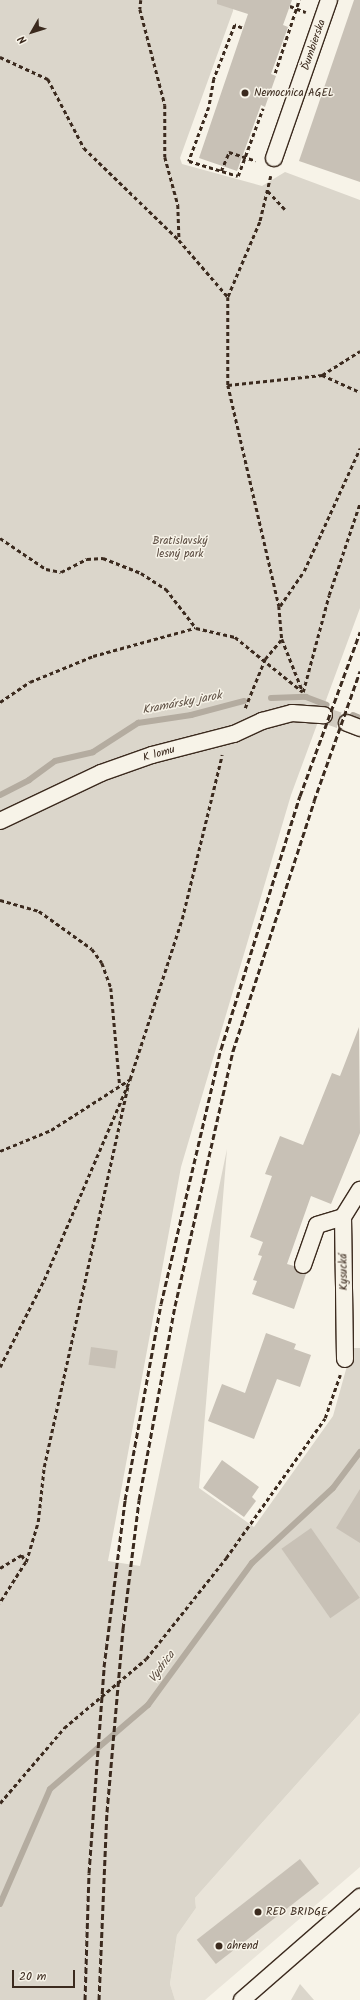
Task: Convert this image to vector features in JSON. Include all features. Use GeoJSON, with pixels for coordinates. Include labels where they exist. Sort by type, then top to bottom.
{"type":"FeatureCollection","features":[{"type":"Feature","properties":{"kind":"street","name":"Ďumbierska"},"geometry":{"type":"LineString","coordinates":[[274,158],[330,0]]}},
{"type":"Feature","properties":{"kind":"street","name":"K lomu"},"geometry":{"type":"LineString","coordinates":[[0,820],[101,773],[152,755],[234,734],[262,721],[292,713],[324,715]]}},
{"type":"Feature","properties":{"kind":"street"},"geometry":{"type":"LineString","coordinates":[[302,1265],[317,1225],[343,1217],[360,1190]]}},
{"type":"Feature","properties":{"kind":"street","name":"Kysucká"},"geometry":{"type":"LineString","coordinates":[[343,1217],[346,1359]]}},
{"type":"Feature","properties":{"kind":"street"},"geometry":{"type":"LineString","coordinates":[[242,2000],[360,1897]]}},
{"type":"Feature","properties":{"kind":"path"},"geometry":{"type":"LineString","coordinates":[[141,0],[140,9],[165,105],[164,157],[178,205],[179,240]]}},
{"type":"Feature","properties":{"kind":"path"},"geometry":{"type":"LineString","coordinates":[[275,73],[299,0]]}},
{"type":"Feature","properties":{"kind":"path"},"geometry":{"type":"LineString","coordinates":[[290,6],[308,12]]}},
{"type":"Feature","properties":{"kind":"path"},"geometry":{"type":"LineString","coordinates":[[242,28],[235,25],[214,79],[209,107],[189,161],[238,176],[263,108]]}},
{"type":"Feature","properties":{"kind":"path"},"geometry":{"type":"LineString","coordinates":[[0,57],[48,79],[84,148],[179,240],[228,297]]}},
{"type":"Feature","properties":{"kind":"path"},"geometry":{"type":"LineString","coordinates":[[221,171],[229,152],[262,164],[274,158]]}},
{"type":"Feature","properties":{"kind":"path"},"geometry":{"type":"LineString","coordinates":[[274,158],[260,222],[228,297],[228,385],[279,606],[282,639],[303,692]]}},
{"type":"Feature","properties":{"kind":"path"},"geometry":{"type":"LineString","coordinates":[[268,191],[285,210]]}},
{"type":"Feature","properties":{"kind":"path"},"geometry":{"type":"LineString","coordinates":[[228,385],[322,375],[360,351]]}},
{"type":"Feature","properties":{"kind":"path"},"geometry":{"type":"LineString","coordinates":[[322,375],[360,392]]}},
{"type":"Feature","properties":{"kind":"path"},"geometry":{"type":"LineString","coordinates":[[279,606],[304,571],[360,448]]}},
{"type":"Feature","properties":{"kind":"path"},"geometry":{"type":"LineString","coordinates":[[303,692],[329,594],[360,503]]}},
{"type":"Feature","properties":{"kind":"path"},"geometry":{"type":"LineString","coordinates":[[0,538],[46,569],[61,572],[87,559],[103,558],[141,573],[166,589],[196,628]]}},
{"type":"Feature","properties":{"kind":"path"},"geometry":{"type":"LineString","coordinates":[[0,702],[30,682],[93,656],[196,628],[235,637],[265,659],[303,692]]}},
{"type":"Feature","properties":{"kind":"path"},"geometry":{"type":"LineString","coordinates":[[0,1367],[44,1280],[130,1079],[182,919],[222,755],[234,734],[265,659],[282,639]]}},
{"type":"Feature","properties":{"kind":"path"},"geometry":{"type":"LineString","coordinates":[[0,900],[39,911],[92,949],[102,963],[111,988],[120,1086]]}},
{"type":"Feature","properties":{"kind":"path"},"geometry":{"type":"LineString","coordinates":[[0,1151],[51,1130],[130,1079]]}},
{"type":"Feature","properties":{"kind":"path"},"geometry":{"type":"LineString","coordinates":[[0,1602],[26,1562],[38,1522],[44,1468],[130,1079]]}},
{"type":"Feature","properties":{"kind":"path"},"geometry":{"type":"LineString","coordinates":[[0,1803],[64,1728],[146,1659],[226,1558],[326,1418],[346,1359]]}},
{"type":"Feature","properties":{"kind":"path"},"geometry":{"type":"LineString","coordinates":[[0,1568],[17,1556],[22,1555],[26,1562]]}},
{"type":"Feature","properties":{"kind":"shaded area"},"geometry":{"type":"Polygon","coordinates":[[[360,1713],[360,1867],[205,2000],[175,2000],[170,1984],[177,1935],[196,1908],[195,1898],[360,1713]]]}},
{"type":"Feature","properties":{"kind":"green space","name":"Bratislavský lesný park"},"geometry":{"type":"Polygon","coordinates":[[[0,0],[234,0],[233,11],[180,158],[182,164],[262,186],[285,172],[360,200],[360,608],[291,795],[181,1167],[108,1561],[140,1566],[227,1149],[199,1488],[254,1527],[333,1416],[352,1348],[360,1348],[360,1713],[195,1898],[196,1908],[177,1935],[170,1984],[175,2000],[0,2000],[0,0]]]}},
{"type":"Feature","properties":{"kind":"green space"},"geometry":{"type":"Polygon","coordinates":[[[300,1984],[314,2000],[291,2000],[300,1984]]]}},
{"type":"Feature","properties":{"kind":"building","name":"Nemocnica AGEL"},"geometry":{"type":"Polygon","coordinates":[[[217,0],[292,0],[283,25],[288,27],[271,74],[276,76],[265,107],[261,105],[237,171],[199,158],[248,14],[217,4],[217,0]]]}},
{"type":"Feature","properties":{"kind":"building"},"geometry":{"type":"Polygon","coordinates":[[[354,0],[360,0],[360,182],[299,161],[354,0]]]}},
{"type":"Feature","properties":{"kind":"building"},"geometry":{"type":"Polygon","coordinates":[[[359,1027],[360,1133],[331,1204],[311,1196],[287,1264],[294,1266],[300,1274],[306,1274],[294,1309],[252,1294],[257,1281],[253,1280],[262,1256],[258,1255],[263,1242],[250,1237],[272,1176],[265,1174],[280,1136],[303,1145],[332,1073],[340,1076],[359,1027]]]}},
{"type":"Feature","properties":{"kind":"building"},"geometry":{"type":"Polygon","coordinates":[[[266,1333],[296,1344],[294,1349],[311,1355],[300,1387],[277,1379],[254,1439],[208,1421],[222,1384],[245,1393],[266,1333]]]}},
{"type":"Feature","properties":{"kind":"building"},"geometry":{"type":"Polygon","coordinates":[[[91,1347],[118,1351],[115,1369],[88,1365],[91,1347]]]}},
{"type":"Feature","properties":{"kind":"building"},"geometry":{"type":"Polygon","coordinates":[[[222,1460],[259,1487],[252,1497],[256,1501],[244,1517],[203,1488],[222,1460]]]}},
{"type":"Feature","properties":{"kind":"building"},"geometry":{"type":"Polygon","coordinates":[[[360,1489],[360,1543],[336,1528],[360,1489]]]}},
{"type":"Feature","properties":{"kind":"building"},"geometry":{"type":"Polygon","coordinates":[[[311,1528],[360,1598],[330,1618],[282,1549],[311,1528]]]}},
{"type":"Feature","properties":{"kind":"building","name":"RED BRIDGE"},"geometry":{"type":"Polygon","coordinates":[[[300,1859],[319,1883],[216,1964],[197,1940],[300,1859]]]}},
{"type":"Feature","properties":{"kind":"waterway","name":"Kramársky jarok"},"geometry":{"type":"LineString","coordinates":[[271,698],[306,697],[327,705]]}},
{"type":"Feature","properties":{"kind":"waterway","name":"Kramársky jarok"},"geometry":{"type":"LineString","coordinates":[[0,795],[29,780],[55,761],[93,752],[138,723],[191,715],[244,701]]}},
{"type":"Feature","properties":{"kind":"waterway","name":"Kramársky jarok"},"geometry":{"type":"LineString","coordinates":[[353,715],[360,718]]}},
{"type":"Feature","properties":{"kind":"waterway","name":"Vydrica"},"geometry":{"type":"LineString","coordinates":[[0,1904],[50,1789],[148,1705],[252,1563],[333,1488],[360,1452]]}},
{"type":"Feature","properties":{"kind":"tunnel"},"geometry":{"type":"LineString","coordinates":[[324,715],[347,723]]}},
{"type":"Feature","properties":{"kind":"railway"},"geometry":{"type":"LineString","coordinates":[[85,2000],[89,1873],[104,1667],[125,1500],[161,1304],[221,1049],[300,796],[360,632]]}},
{"type":"Feature","properties":{"kind":"railway"},"geometry":{"type":"LineString","coordinates":[[99,2000],[107,1812],[123,1629],[139,1500],[175,1306],[233,1051],[314,801],[360,671]]}},
{"type":"Feature","properties":{"kind":"place","name":"Nemocnica AGEL"},"geometry":{"type":"Point","coordinates":[245,93]}},
{"type":"Feature","properties":{"kind":"place","name":"RED BRIDGE"},"geometry":{"type":"Point","coordinates":[258,1912]}},
{"type":"Feature","properties":{"kind":"place","name":"ahrend"},"geometry":{"type":"Point","coordinates":[219,1946]}}]}
